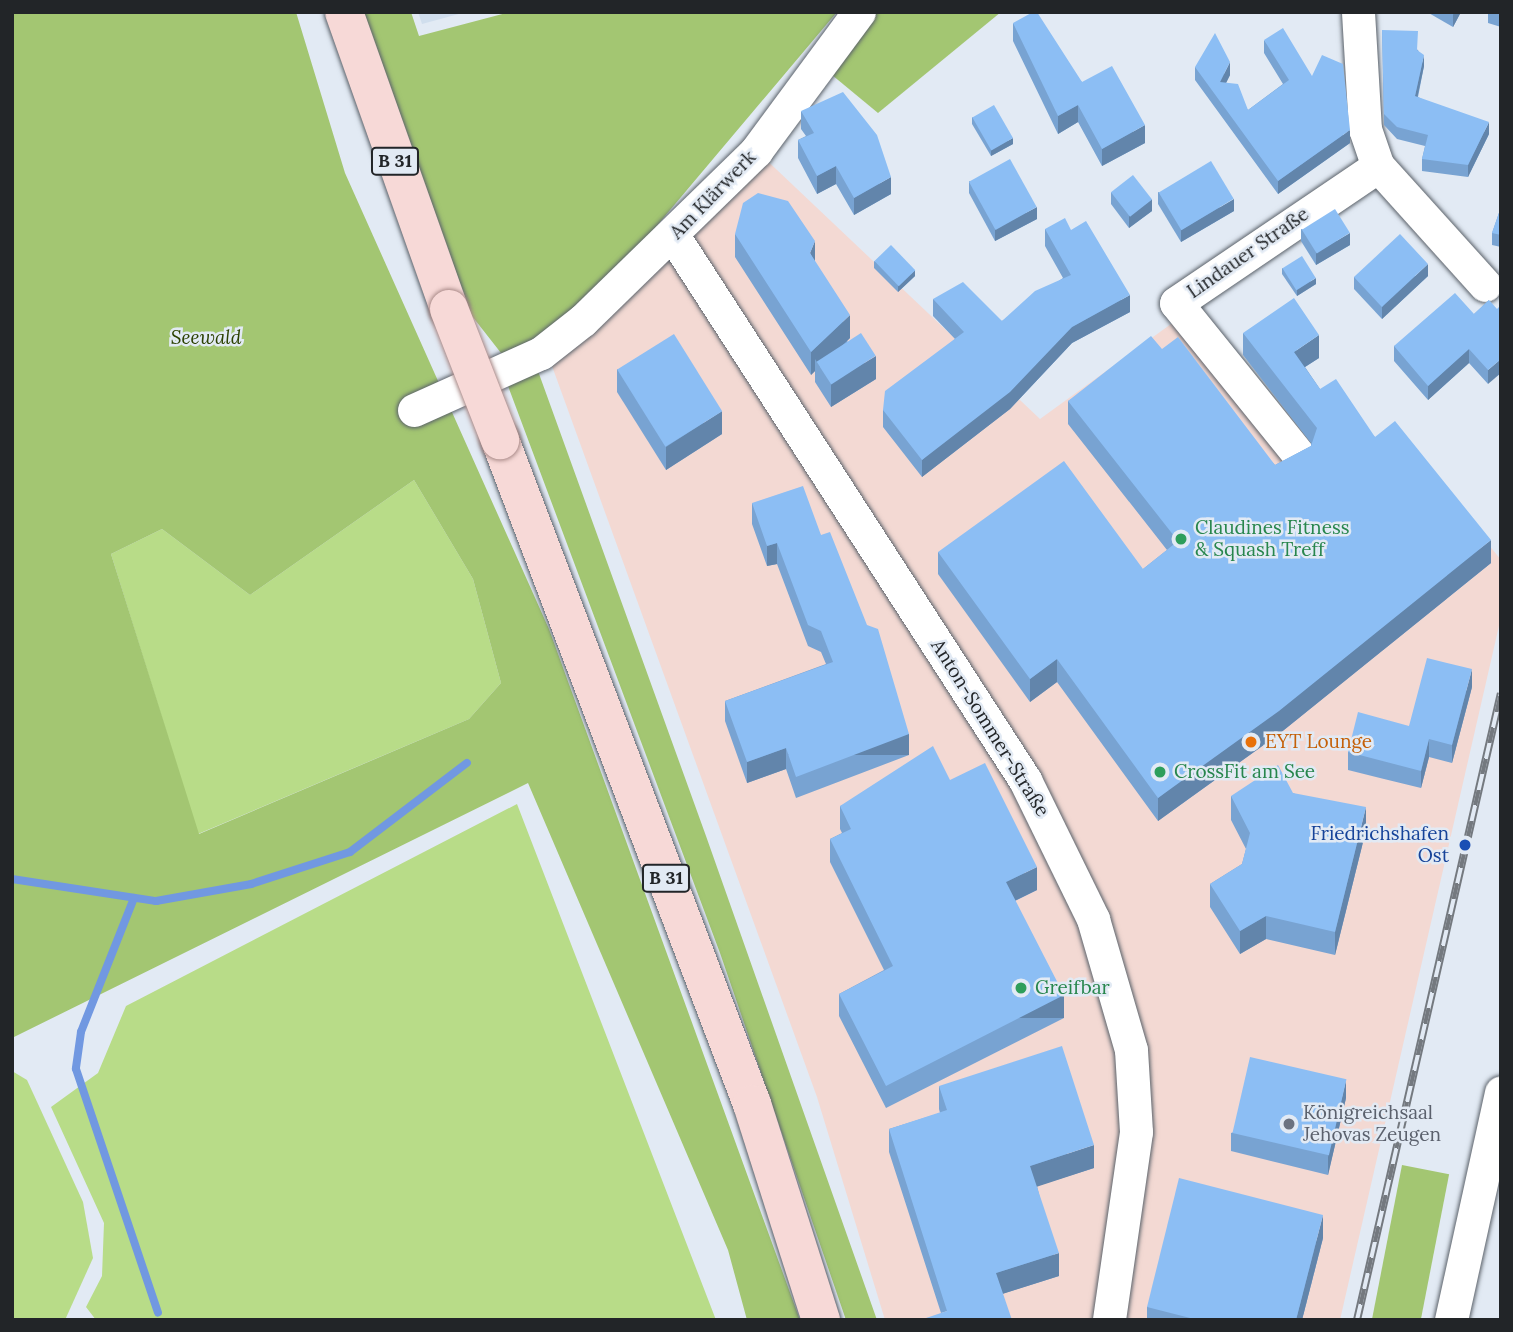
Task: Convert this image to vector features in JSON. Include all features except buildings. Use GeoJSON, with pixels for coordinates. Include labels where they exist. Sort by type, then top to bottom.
{"type":"FeatureCollection","features":[{"type":"Feature","properties":{"kind":"main road","name":"B 31"},"geometry":{"type":"LineString","coordinates":[[344,12],[449,309],[752,1104],[821,1320]]}},
{"type":"Feature","properties":{"kind":"street","name":"Am Klärwerk"},"geometry":{"type":"LineString","coordinates":[[414,410],[541,353],[674,237],[756,151],[859,12]]}},
{"type":"Feature","properties":{"kind":"street"},"geometry":{"type":"LineString","coordinates":[[1357,12],[1365,129],[1378,166],[1485,285]]}},
{"type":"Feature","properties":{"kind":"street","name":"Lindauer Straße"},"geometry":{"type":"LineString","coordinates":[[1298,454],[1176,303],[1378,166]]}},
{"type":"Feature","properties":{"kind":"street","name":"Anton-Sommer-Straße"},"geometry":{"type":"LineString","coordinates":[[674,237],[1026,780],[1093,919],[1131,1050],[1136,1132],[1109,1320]]}},
{"type":"Feature","properties":{"kind":"street"},"geometry":{"type":"LineString","coordinates":[[1451,1320],[1501,1092]]}},
{"type":"Feature","properties":{"kind":"shaded area"},"geometry":{"type":"Polygon","coordinates":[[[418,12],[466,12],[422,24],[418,12]]]}},
{"type":"Feature","properties":{"kind":"shaded area"},"geometry":{"type":"Polygon","coordinates":[[[759,153],[1040,419],[1182,316],[1320,490],[1401,436],[1501,560],[1501,617],[1340,1320],[885,1320],[817,1097],[548,355],[759,153]]]}},
{"type":"Feature","properties":{"kind":"green space","name":"Seewald"},"geometry":{"type":"Polygon","coordinates":[[[12,12],[296,12],[345,173],[549,629],[800,1320],[747,1320],[728,1250],[528,783],[12,1038],[12,12]],[[414,480],[250,595],[162,529],[111,554],[199,834],[469,719],[501,683],[473,579],[414,480]]]}},
{"type":"Feature","properties":{"kind":"green space"},"geometry":{"type":"Polygon","coordinates":[[[360,12],[411,12],[419,36],[510,12],[837,12],[590,305],[534,349],[501,353],[472,316],[360,12]]]}},
{"type":"Feature","properties":{"kind":"green space"},"geometry":{"type":"Polygon","coordinates":[[[865,12],[1001,12],[878,113],[826,70],[865,12]]]}},
{"type":"Feature","properties":{"kind":"green space"},"geometry":{"type":"Polygon","coordinates":[[[538,371],[877,1320],[846,1320],[720,953],[508,386],[538,371]]]}},
{"type":"Feature","properties":{"kind":"green space"},"geometry":{"type":"Polygon","coordinates":[[[414,480],[473,579],[501,683],[469,719],[198,834],[111,554],[162,529],[250,595],[414,480]]]}},
{"type":"Feature","properties":{"kind":"green space"},"geometry":{"type":"Polygon","coordinates":[[[517,804],[716,1320],[96,1320],[86,1307],[102,1276],[104,1223],[51,1107],[98,1073],[126,1006],[517,804]]]}},
{"type":"Feature","properties":{"kind":"green space"},"geometry":{"type":"Polygon","coordinates":[[[12,1071],[27,1080],[83,1202],[93,1258],[65,1320],[12,1320],[12,1071]]]}},
{"type":"Feature","properties":{"kind":"green space"},"geometry":{"type":"Polygon","coordinates":[[[1402,1165],[1449,1174],[1421,1320],[1372,1320],[1402,1165]]]}},
{"type":"Feature","properties":{"kind":"waterway"},"geometry":{"type":"LineString","coordinates":[[12,879],[156,901],[251,884],[350,852],[467,763]]}},
{"type":"Feature","properties":{"kind":"waterway"},"geometry":{"type":"LineString","coordinates":[[134,898],[81,1032],[76,1069],[158,1313]]}},
{"type":"Feature","properties":{"kind":"railway"},"geometry":{"type":"LineString","coordinates":[[1357,1320],[1501,693]]}},
{"type":"Feature","properties":{"kind":"place","name":"Claudines Fitness & Squash Treff"},"geometry":{"type":"Point","coordinates":[1181,539]}},
{"type":"Feature","properties":{"kind":"place","name":"EYT Lounge"},"geometry":{"type":"Point","coordinates":[1251,742]}},
{"type":"Feature","properties":{"kind":"place","name":"CrossFit am See"},"geometry":{"type":"Point","coordinates":[1160,772]}},
{"type":"Feature","properties":{"kind":"place","name":"Friedrichshafen Ost"},"geometry":{"type":"Point","coordinates":[1465,845]}},
{"type":"Feature","properties":{"kind":"place","name":"Greifbar"},"geometry":{"type":"Point","coordinates":[1021,988]}},
{"type":"Feature","properties":{"kind":"place","name":"Königreichsaal Jehovas Zeugen"},"geometry":{"type":"Point","coordinates":[1289,1124]}}]}
